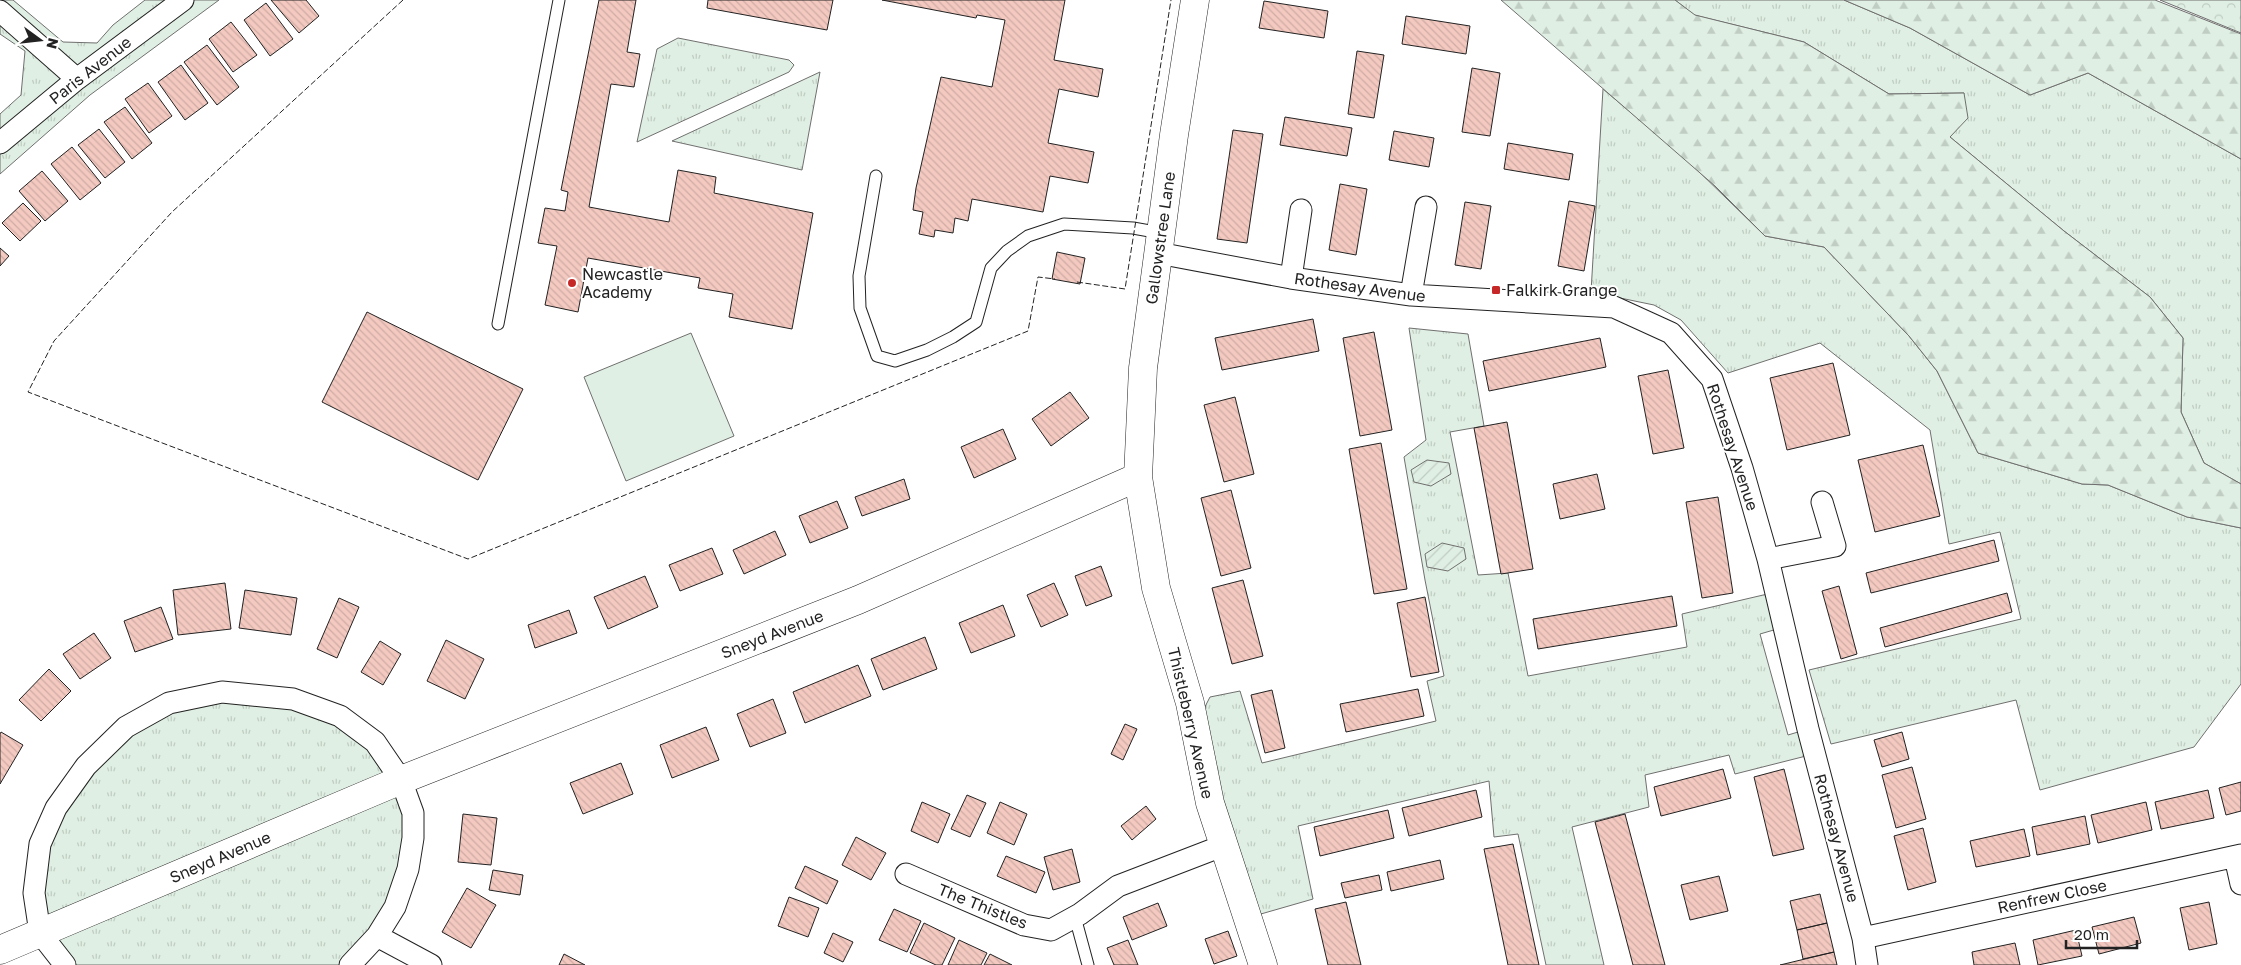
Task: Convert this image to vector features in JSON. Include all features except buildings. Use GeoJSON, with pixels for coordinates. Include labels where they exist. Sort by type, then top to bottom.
{"type":"FeatureCollection","features":[{"type":"Feature","properties":{"kind":"street","name":"Paris Avenue"},"geometry":{"type":"LineString","coordinates":[[0,143],[77,79],[183,0]]}},
{"type":"Feature","properties":{"kind":"street","name":"Gallowstree Lane"},"geometry":{"type":"LineString","coordinates":[[1138,477],[1143,368],[1159,243],[1195,0]]}},
{"type":"Feature","properties":{"kind":"street"},"geometry":{"type":"LineString","coordinates":[[0,11],[77,79]]}},
{"type":"Feature","properties":{"kind":"street"},"geometry":{"type":"LineString","coordinates":[[1411,296],[1426,207]]}},
{"type":"Feature","properties":{"kind":"street"},"geometry":{"type":"LineString","coordinates":[[1291,278],[1301,210]]}},
{"type":"Feature","properties":{"kind":"street","name":"Rothesay Avenue"},"geometry":{"type":"LineString","coordinates":[[1159,243],[1291,278],[1411,296],[1614,307],[1671,333],[1712,379],[1742,468],[1768,558],[1810,737],[1863,938],[1867,965]]}},
{"type":"Feature","properties":{"kind":"street","name":"Sneyd Avenue"},"geometry":{"type":"LineString","coordinates":[[0,950],[401,780],[858,600],[1138,477]]}},
{"type":"Feature","properties":{"kind":"street","name":"Thistleberry Avenue"},"geometry":{"type":"LineString","coordinates":[[1138,477],[1156,588],[1190,703],[1210,802],[1222,846],[1263,965]]}},
{"type":"Feature","properties":{"kind":"street"},"geometry":{"type":"LineString","coordinates":[[1768,558],[1835,546],[1822,502]]}},
{"type":"Feature","properties":{"kind":"street"},"geometry":{"type":"LineString","coordinates":[[66,965],[40,934],[34,893],[40,844],[56,808],[86,766],[126,727],[168,703],[222,692],[293,699],[340,716],[375,742],[401,780],[413,814],[412,846],[408,869],[395,907],[377,936],[350,965]]}},
{"type":"Feature","properties":{"kind":"street","name":"The Thistles"},"geometry":{"type":"LineString","coordinates":[[906,874],[1024,925],[1051,930],[1075,917],[1118,886],[1222,846]]}},
{"type":"Feature","properties":{"kind":"street"},"geometry":{"type":"LineString","coordinates":[[2238,856],[2241,884]]}},
{"type":"Feature","properties":{"kind":"street","name":"Renfrew Close"},"geometry":{"type":"LineString","coordinates":[[1863,938],[2238,856]]}},
{"type":"Feature","properties":{"kind":"street"},"geometry":{"type":"LineString","coordinates":[[377,936],[431,965]]}},
{"type":"Feature","properties":{"kind":"lane"},"geometry":{"type":"LineString","coordinates":[[498,324],[559,0]]}},
{"type":"Feature","properties":{"kind":"lane"},"geometry":{"type":"LineString","coordinates":[[876,176],[859,276],[860,308],[877,356],[895,361],[927,350],[953,337],[976,322],[991,268],[1028,236],[1064,224],[1133,228],[1159,243]]}},
{"type":"Feature","properties":{"kind":"lane"},"geometry":{"type":"LineString","coordinates":[[1075,917],[1088,965]]}},
{"type":"Feature","properties":{"kind":"green space"},"geometry":{"type":"Polygon","coordinates":[[[0,0],[13,0],[63,42],[97,43],[113,25],[145,0],[219,0],[90,95],[0,174],[0,114],[21,95],[25,51],[0,34],[0,0]]]}},
{"type":"Feature","properties":{"kind":"green space"},"geometry":{"type":"Polygon","coordinates":[[[1501,0],[1675,0],[1695,15],[1804,42],[1889,94],[1964,93],[1968,118],[1950,137],[2064,231],[2150,297],[2183,338],[2181,412],[2204,463],[2241,484],[2241,528],[2187,517],[2108,485],[2082,484],[1978,453],[1937,371],[1909,336],[1824,247],[1765,236],[1715,186],[1501,0]]]}},
{"type":"Feature","properties":{"kind":"green space"},"geometry":{"type":"Polygon","coordinates":[[[1675,0],[1844,0],[1910,28],[2030,95],[2088,73],[2241,159],[2241,484],[2204,463],[2181,412],[2183,338],[2150,297],[2064,231],[1950,137],[1964,93],[1889,94],[1804,42],[1694,15],[1675,0]]]}},
{"type":"Feature","properties":{"kind":"green space"},"geometry":{"type":"Polygon","coordinates":[[[1844,0],[2155,0],[2241,34],[2241,159],[2088,73],[2030,95],[1910,28],[1844,0]]]}},
{"type":"Feature","properties":{"kind":"green space"},"geometry":{"type":"Polygon","coordinates":[[[2160,0],[2241,0],[2241,33],[2160,0]]]}},
{"type":"Feature","properties":{"kind":"green space"},"geometry":{"type":"Polygon","coordinates":[[[678,38],[789,60],[794,65],[789,72],[637,142],[657,49],[678,38]]]}},
{"type":"Feature","properties":{"kind":"green space"},"geometry":{"type":"Polygon","coordinates":[[[820,72],[802,170],[672,141],[820,72]]]}},
{"type":"Feature","properties":{"kind":"green space"},"geometry":{"type":"Polygon","coordinates":[[[1603,89],[1687,160],[1765,236],[1824,247],[1909,336],[1937,371],[1978,453],[2082,484],[2108,485],[2187,517],[2241,528],[2241,684],[2194,747],[2040,790],[2016,700],[1831,744],[1809,670],[2021,619],[2000,532],[1949,544],[1930,430],[1820,343],[1728,373],[1681,320],[1654,305],[1591,292],[1603,89]]]}},
{"type":"Feature","properties":{"kind":"green space"},"geometry":{"type":"Polygon","coordinates":[[[1409,328],[1468,334],[1484,426],[1450,432],[1478,575],[1508,573],[1528,676],[1687,647],[1682,614],[1776,592],[1784,627],[1760,634],[1788,735],[1808,729],[1814,754],[1735,774],[1729,755],[1645,775],[1649,807],[1572,827],[1604,965],[1546,965],[1518,834],[1494,837],[1489,781],[1298,826],[1313,899],[1247,918],[1194,728],[1210,697],[1240,691],[1262,763],[1436,721],[1427,681],[1444,676],[1404,457],[1426,440],[1409,328]]]}},
{"type":"Feature","properties":{"kind":"green space"},"geometry":{"type":"Polygon","coordinates":[[[691,333],[734,436],[626,481],[584,377],[691,333]]]}},
{"type":"Feature","properties":{"kind":"green space"},"geometry":{"type":"Polygon","coordinates":[[[1427,460],[1449,463],[1451,474],[1431,486],[1414,482],[1411,470],[1427,460]]]}},
{"type":"Feature","properties":{"kind":"green space"},"geometry":{"type":"Polygon","coordinates":[[[1442,543],[1464,548],[1466,559],[1448,571],[1427,567],[1425,554],[1442,543]]]}},
{"type":"Feature","properties":{"kind":"green space"},"geometry":{"type":"Polygon","coordinates":[[[222,692],[340,716],[401,780],[408,869],[350,965],[65,965],[34,893],[40,844],[126,727],[222,692]]]}},
{"type":"Feature","properties":{"kind":"fence"},"geometry":{"type":"LineString","coordinates":[[403,0],[172,212],[54,341],[28,392],[468,559],[1028,331],[1038,277],[1055,279]]}},
{"type":"Feature","properties":{"kind":"fence"},"geometry":{"type":"LineString","coordinates":[[1077,282],[1125,289],[1171,0]]}},
{"type":"Feature","properties":{"kind":"place","name":"Newcastle Academy"},"geometry":{"type":"Point","coordinates":[572,283]}},
{"type":"Feature","properties":{"kind":"place","name":"Falkirk Grange"},"geometry":{"type":"Point","coordinates":[1496,290]}}]}
